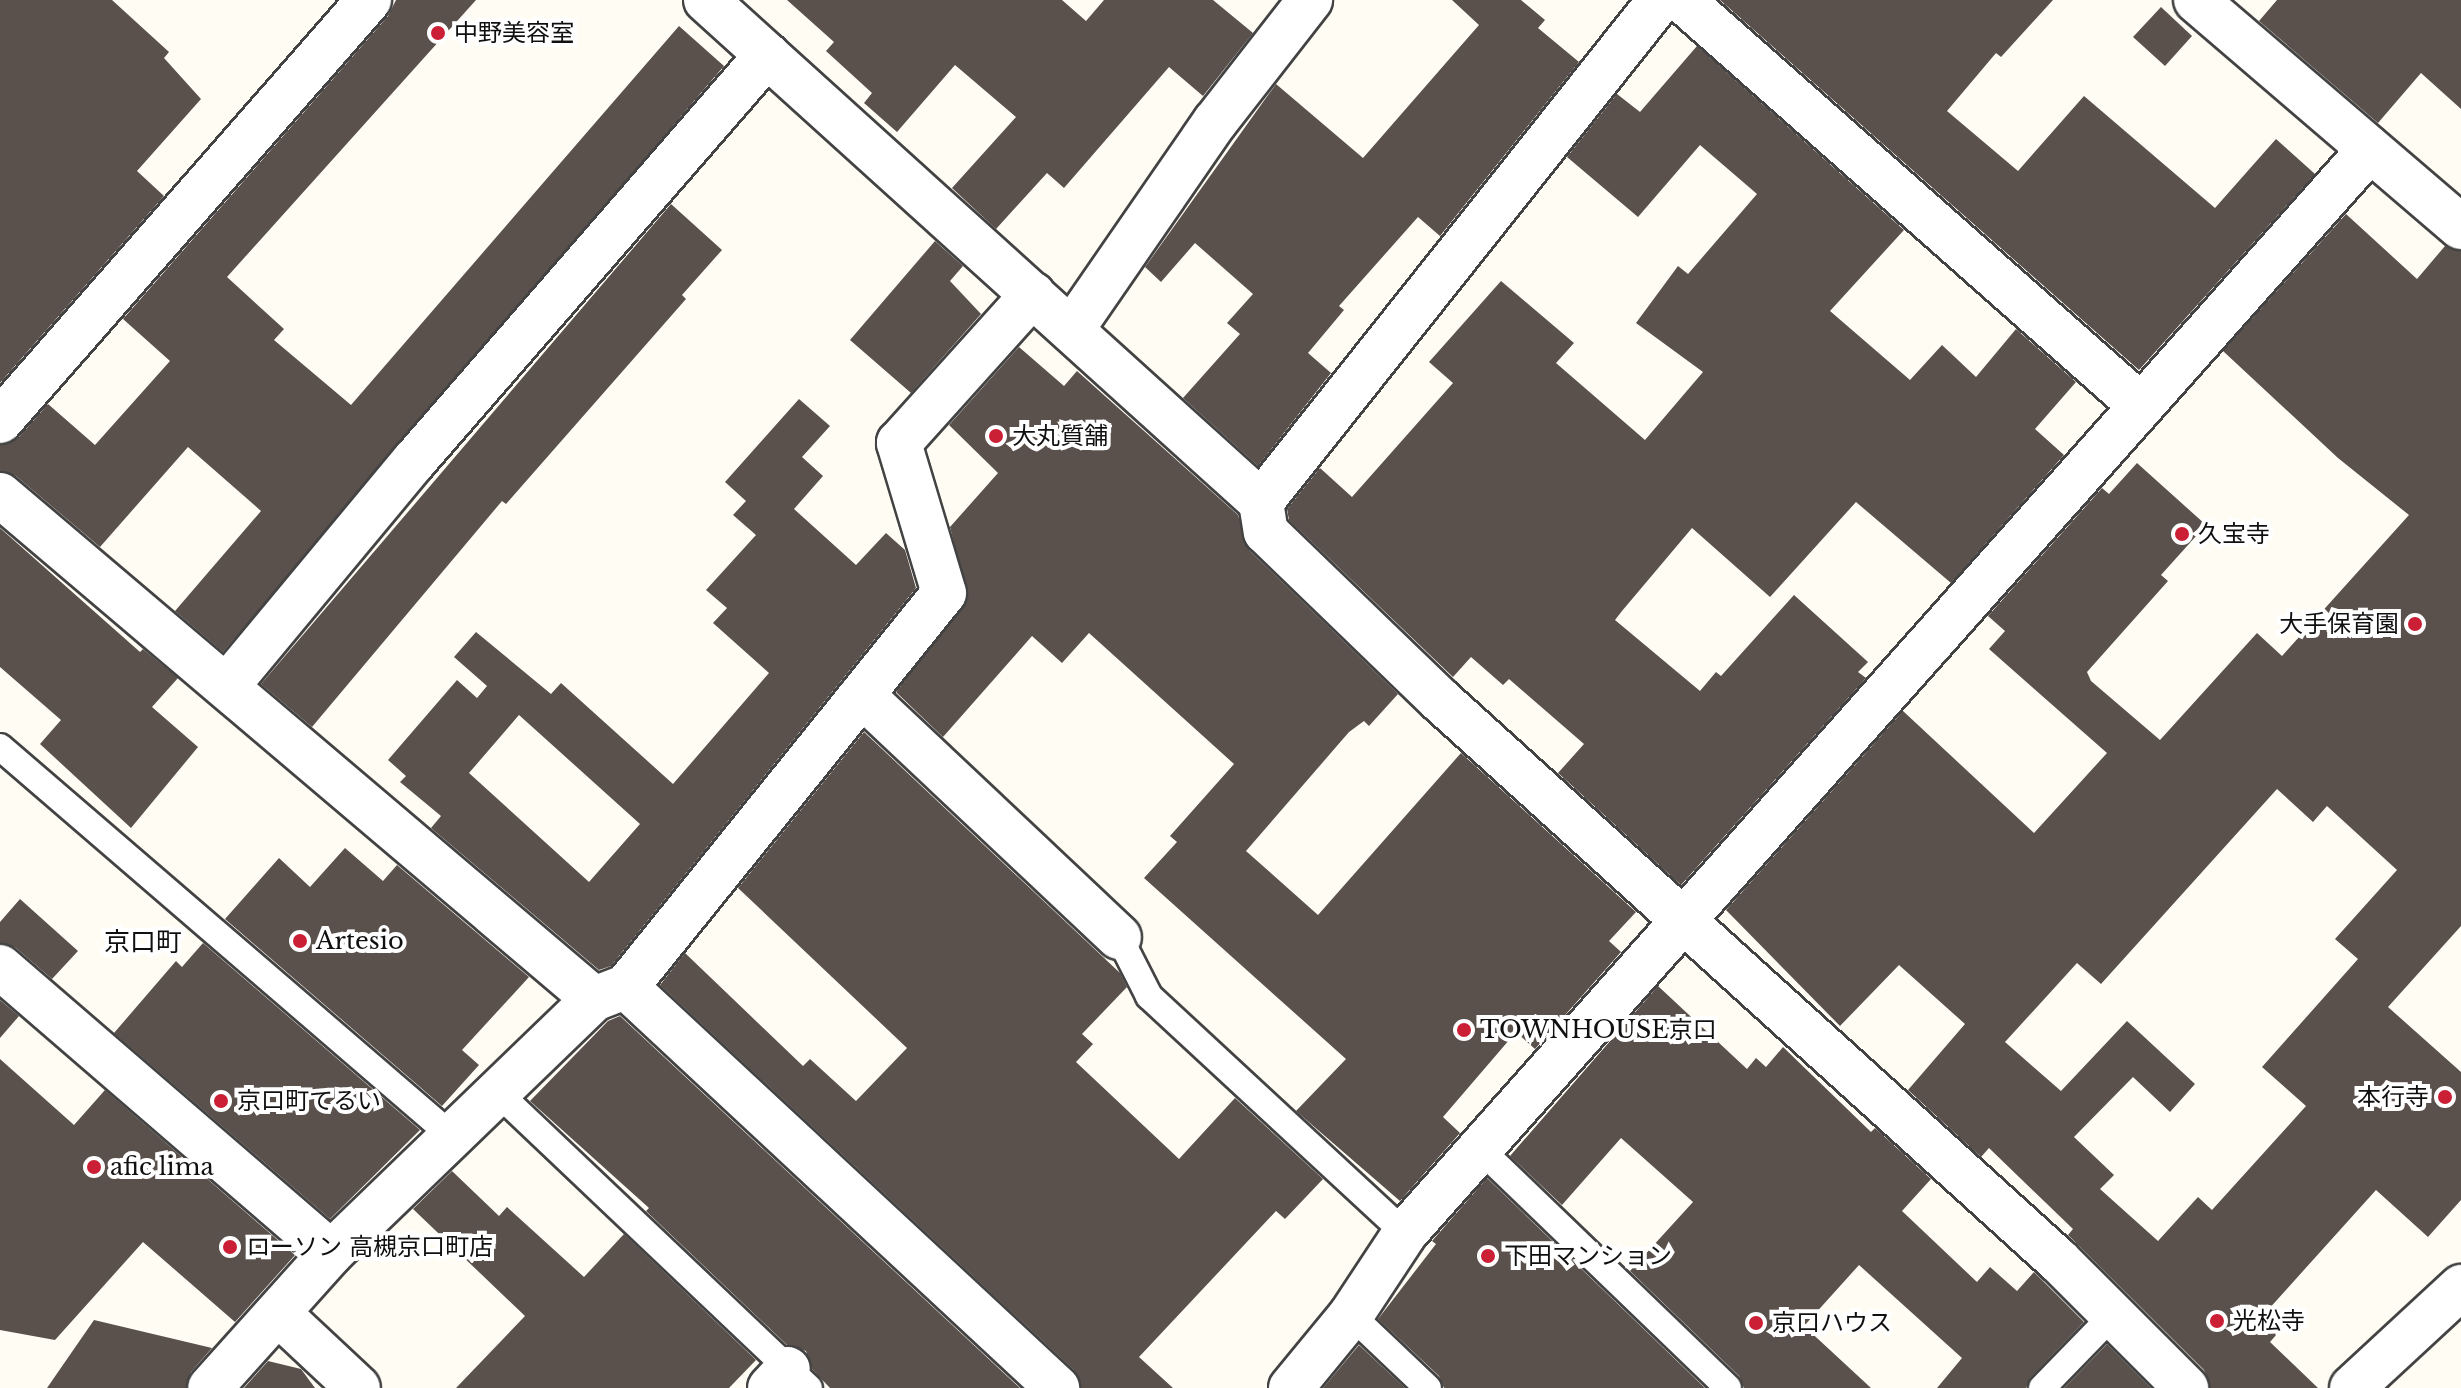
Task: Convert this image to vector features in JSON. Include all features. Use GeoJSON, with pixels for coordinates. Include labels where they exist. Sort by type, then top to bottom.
{"type":"FeatureCollection","features":[{"type":"Feature","properties":{"kind":"street"},"geometry":{"type":"LineString","coordinates":[[0,421],[369,0]]}},
{"type":"Feature","properties":{"kind":"street"},"geometry":{"type":"LineString","coordinates":[[706,0],[1261,502],[1266,532],[1440,700],[1685,917],[2113,1315],[2186,1388]]}},
{"type":"Feature","properties":{"kind":"street"},"geometry":{"type":"LineString","coordinates":[[1072,329],[1215,122],[1310,0]]}},
{"type":"Feature","properties":{"kind":"street"},"geometry":{"type":"LineString","coordinates":[[1261,502],[1660,0]]}},
{"type":"Feature","properties":{"kind":"street"},"geometry":{"type":"LineString","coordinates":[[1682,0],[2141,406]]}},
{"type":"Feature","properties":{"kind":"street"},"geometry":{"type":"LineString","coordinates":[[2214,6],[2370,149],[2461,227]]}},
{"type":"Feature","properties":{"kind":"street"},"geometry":{"type":"LineString","coordinates":[[227,686],[424,449],[767,55]]}},
{"type":"Feature","properties":{"kind":"street"},"geometry":{"type":"LineString","coordinates":[[1291,1388],[1351,1315],[1405,1233],[2370,149]]}},
{"type":"Feature","properties":{"kind":"street"},"geometry":{"type":"LineString","coordinates":[[210,1388],[331,1253],[497,1092],[610,993],[862,695],[944,593],[899,443],[1033,294]]}},
{"type":"Feature","properties":{"kind":"street"},"geometry":{"type":"LineString","coordinates":[[0,495],[227,686],[610,993],[1057,1388]]}},
{"type":"Feature","properties":{"kind":"street"},"geometry":{"type":"LineString","coordinates":[[862,695],[1119,937]]}},
{"type":"Feature","properties":{"kind":"street"},"geometry":{"type":"LineString","coordinates":[[0,967],[331,1253]]}},
{"type":"Feature","properties":{"kind":"street"},"geometry":{"type":"LineString","coordinates":[[2352,1388],[2461,1287]]}},
{"type":"Feature","properties":{"kind":"street"},"geometry":{"type":"LineString","coordinates":[[279,1314],[358,1388]]}},
{"type":"Feature","properties":{"kind":"lane"},"geometry":{"type":"LineString","coordinates":[[0,747],[452,1136]]}},
{"type":"Feature","properties":{"kind":"lane"},"geometry":{"type":"LineString","coordinates":[[1119,937],[1149,996],[1405,1233]]}},
{"type":"Feature","properties":{"kind":"lane"},"geometry":{"type":"LineString","coordinates":[[497,1092],[789,1382]]}},
{"type":"Feature","properties":{"kind":"lane"},"geometry":{"type":"LineString","coordinates":[[1480,1149],[1728,1388]]}},
{"type":"Feature","properties":{"kind":"lane"},"geometry":{"type":"LineString","coordinates":[[1351,1315],[1428,1388]]}},
{"type":"Feature","properties":{"kind":"lane"},"geometry":{"type":"LineString","coordinates":[[2042,1388],[2113,1315]]}},
{"type":"Feature","properties":{"kind":"building"},"geometry":{"type":"Polygon","coordinates":[[[0,0],[112,0],[169,52],[164,58],[201,99],[137,171],[164,196],[0,383],[0,0]]]}},
{"type":"Feature","properties":{"kind":"building"},"geometry":{"type":"Polygon","coordinates":[[[396,0],[476,0],[227,277],[284,329],[274,340],[351,405],[679,26],[724,66],[223,652],[175,611],[261,511],[188,447],[100,547],[16,476],[0,471],[0,445],[18,438],[48,404],[95,445],[170,361],[123,319],[388,16],[396,0]]]}},
{"type":"Feature","properties":{"kind":"building"},"geometry":{"type":"Polygon","coordinates":[[[787,0],[1062,0],[1086,21],[1104,0],[1213,0],[1253,33],[1203,96],[1169,67],[1064,188],[1047,173],[996,229],[952,188],[1016,117],[955,65],[897,132],[864,103],[872,93],[826,51],[834,42],[787,0]]]}},
{"type":"Feature","properties":{"kind":"building"},"geometry":{"type":"Polygon","coordinates":[[[1452,0],[1521,0],[1545,20],[1538,28],[1579,62],[1440,236],[1418,217],[1339,306],[1344,310],[1308,353],[1331,373],[1258,466],[1183,398],[1240,334],[1227,323],[1253,294],[1195,243],[1161,282],[1145,267],[1276,84],[1363,158],[1479,25],[1452,0]]]}},
{"type":"Feature","properties":{"kind":"building"},"geometry":{"type":"Polygon","coordinates":[[[1720,0],[2053,0],[2001,57],[1996,53],[1947,111],[2018,171],[2084,96],[2215,208],[2276,139],[2315,174],[2139,370],[1720,0]]]}},
{"type":"Feature","properties":{"kind":"building"},"geometry":{"type":"Polygon","coordinates":[[[2277,0],[2461,0],[2461,109],[2421,73],[2378,123],[2259,21],[2277,0]]]}},
{"type":"Feature","properties":{"kind":"building"},"geometry":{"type":"Polygon","coordinates":[[[2161,7],[2192,36],[2165,66],[2133,37],[2161,7]]]}},
{"type":"Feature","properties":{"kind":"building"},"geometry":{"type":"Polygon","coordinates":[[[1697,46],[1904,230],[1830,311],[1910,380],[1942,345],[1976,377],[2016,329],[2076,382],[2035,429],[2064,455],[1951,583],[1856,502],[1770,597],[1692,528],[1622,611],[1615,620],[1700,691],[1716,672],[1721,676],[1794,595],[1868,662],[1858,672],[1866,678],[1681,885],[1558,773],[1584,744],[1509,679],[1503,685],[1471,657],[1453,677],[1289,520],[1287,509],[1320,468],[1352,497],[1453,383],[1429,362],[1501,281],[1574,343],[1556,363],[1645,440],[1703,372],[1636,323],[1678,266],[1688,274],[1757,194],[1700,145],[1638,217],[1567,157],[1617,94],[1640,112],[1697,46]]]}},
{"type":"Feature","properties":{"kind":"building"},"geometry":{"type":"Polygon","coordinates":[[[671,204],[722,250],[682,295],[686,299],[506,504],[502,501],[312,727],[261,684],[671,204]]]}},
{"type":"Feature","properties":{"kind":"building"},"geometry":{"type":"Polygon","coordinates":[[[2346,214],[2417,279],[2445,246],[2461,251],[2461,926],[2388,1007],[2461,1072],[2461,1200],[2428,1237],[2376,1190],[2267,1311],[2284,1326],[2270,1342],[2318,1388],[2210,1388],[2204,1370],[2068,1235],[2073,1229],[1989,1148],[1981,1157],[1908,1090],[1965,1024],[1899,965],[1840,1026],[1726,910],[1903,711],[2034,833],[2107,753],[1989,649],[2005,631],[1988,616],[2102,488],[2109,494],[2137,463],[2206,525],[2161,575],[2168,581],[2087,672],[2091,681],[2160,740],[2257,633],[2282,656],[2409,515],[2338,458],[2223,351],[2346,214]],[[2277,789],[2101,984],[2077,963],[2005,1042],[2061,1091],[2127,1021],[2195,1084],[2170,1112],[2133,1077],[2074,1137],[2114,1175],[2100,1189],[2158,1241],[2198,1197],[2212,1210],[2306,1106],[2262,1067],[2358,959],[2335,939],[2397,870],[2327,806],[2313,822],[2277,789]]]}},
{"type":"Feature","properties":{"kind":"building"},"geometry":{"type":"Polygon","coordinates":[[[935,241],[963,266],[950,281],[981,314],[911,393],[850,340],[935,241]]]}},
{"type":"Feature","properties":{"kind":"building"},"geometry":{"type":"Polygon","coordinates":[[[1019,347],[1064,386],[1077,371],[1238,515],[1249,550],[1398,694],[1369,726],[1364,721],[1349,732],[1246,851],[1318,915],[1461,753],[1636,912],[1609,941],[1621,952],[1535,1049],[1516,1032],[1443,1117],[1460,1133],[1400,1201],[1296,1111],[1346,1059],[1144,878],[1177,842],[1170,836],[1234,764],[1089,633],[1062,663],[1032,636],[943,737],[896,692],[968,598],[950,527],[998,473],[949,425],[1019,347]]]}},
{"type":"Feature","properties":{"kind":"building"},"geometry":{"type":"Polygon","coordinates":[[[799,399],[830,426],[802,457],[823,476],[794,509],[856,565],[886,533],[905,550],[916,588],[611,966],[599,970],[431,828],[441,816],[400,782],[406,776],[388,760],[457,680],[477,698],[487,686],[454,657],[476,632],[551,694],[561,683],[673,784],[769,673],[713,623],[727,608],[706,590],[756,535],[733,515],[746,501],[725,482],[799,399]],[[519,715],[469,773],[589,882],[640,824],[519,715]]]}},
{"type":"Feature","properties":{"kind":"building"},"geometry":{"type":"Polygon","coordinates":[[[0,528],[140,652],[143,649],[178,678],[152,707],[198,747],[131,828],[40,744],[61,720],[0,667],[0,528]]]}},
{"type":"Feature","properties":{"kind":"building"},"geometry":{"type":"Polygon","coordinates":[[[864,732],[1120,973],[1127,987],[1082,1034],[1093,1044],[1076,1062],[1179,1159],[1235,1098],[1323,1179],[1285,1219],[1276,1211],[1139,1357],[1173,1388],[1081,1388],[1074,1370],[660,985],[685,953],[803,1066],[810,1059],[856,1101],[907,1048],[738,888],[864,732]]]}},
{"type":"Feature","properties":{"kind":"building"},"geometry":{"type":"Polygon","coordinates":[[[345,848],[383,881],[397,865],[529,977],[462,1050],[479,1065],[442,1106],[225,919],[279,858],[310,887],[345,848]]]}},
{"type":"Feature","properties":{"kind":"building"},"geometry":{"type":"Polygon","coordinates":[[[20,899],[78,951],[52,979],[16,948],[0,943],[0,922],[20,899]]]}},
{"type":"Feature","properties":{"kind":"building"},"geometry":{"type":"Polygon","coordinates":[[[203,943],[420,1130],[330,1219],[114,1033],[176,961],[182,967],[203,943]]]}},
{"type":"Feature","properties":{"kind":"building"},"geometry":{"type":"Polygon","coordinates":[[[1658,986],[1747,1069],[1756,1058],[1766,1067],[1783,1047],[1871,1132],[1875,1128],[1931,1179],[1902,1211],[1977,1282],[1990,1267],[2017,1291],[2034,1272],[2084,1322],[2031,1377],[2026,1388],[1937,1388],[1962,1358],[1859,1265],[1804,1326],[1871,1388],[1744,1388],[1739,1376],[1630,1271],[1693,1202],[1621,1138],[1562,1205],[1510,1156],[1658,986]]]}},
{"type":"Feature","properties":{"kind":"building"},"geometry":{"type":"Polygon","coordinates":[[[0,1000],[19,1016],[0,1038],[0,1000]]]}},
{"type":"Feature","properties":{"kind":"building"},"geometry":{"type":"Polygon","coordinates":[[[620,1016],[1020,1388],[830,1388],[812,1369],[806,1351],[787,1345],[646,1211],[649,1208],[530,1101],[608,1021],[620,1016]]]}},
{"type":"Feature","properties":{"kind":"building"},"geometry":{"type":"Polygon","coordinates":[[[0,1059],[74,1125],[105,1090],[295,1255],[235,1322],[143,1242],[55,1340],[0,1330],[0,1059]]]}},
{"type":"Feature","properties":{"kind":"building"},"geometry":{"type":"Polygon","coordinates":[[[452,1171],[499,1216],[507,1207],[584,1277],[624,1234],[756,1360],[729,1388],[456,1388],[525,1316],[413,1209],[452,1171]]]}},
{"type":"Feature","properties":{"kind":"building"},"geometry":{"type":"Polygon","coordinates":[[[1487,1178],[1705,1388],[1444,1388],[1439,1376],[1378,1319],[1436,1244],[1432,1241],[1487,1178]]]}},
{"type":"Feature","properties":{"kind":"building"},"geometry":{"type":"Polygon","coordinates":[[[94,1320],[212,1348],[191,1372],[186,1388],[47,1388],[94,1320]]]}},
{"type":"Feature","properties":{"kind":"building"},"geometry":{"type":"Polygon","coordinates":[[[2107,1344],[2151,1388],[2064,1388],[2107,1344]]]}},
{"type":"Feature","properties":{"kind":"building"},"geometry":{"type":"Polygon","coordinates":[[[1359,1345],[1405,1388],[1323,1388],[1359,1345]]]}},
{"type":"Feature","properties":{"kind":"building"},"geometry":{"type":"Polygon","coordinates":[[[268,1361],[301,1369],[315,1388],[244,1388],[268,1361]]]}},
{"type":"Feature","properties":{"kind":"place","name":"中野美容室"},"geometry":{"type":"Point","coordinates":[438,33]}},
{"type":"Feature","properties":{"kind":"place","name":"大丸質舗"},"geometry":{"type":"Point","coordinates":[996,436]}},
{"type":"Feature","properties":{"kind":"place","name":"久宝寺"},"geometry":{"type":"Point","coordinates":[2182,534]}},
{"type":"Feature","properties":{"kind":"place","name":"大手保育園"},"geometry":{"type":"Point","coordinates":[2415,624]}},
{"type":"Feature","properties":{"kind":"place","name":"Artesio"},"geometry":{"type":"Point","coordinates":[300,941]}},
{"type":"Feature","properties":{"kind":"place","name":"TOWNHOUSE京口"},"geometry":{"type":"Point","coordinates":[1464,1030]}},
{"type":"Feature","properties":{"kind":"place","name":"本行寺"},"geometry":{"type":"Point","coordinates":[2445,1097]}},
{"type":"Feature","properties":{"kind":"place","name":"京口町てるい"},"geometry":{"type":"Point","coordinates":[221,1101]}},
{"type":"Feature","properties":{"kind":"place","name":"afic lima"},"geometry":{"type":"Point","coordinates":[94,1167]}},
{"type":"Feature","properties":{"kind":"place","name":"ローソン 高槻京口町店"},"geometry":{"type":"Point","coordinates":[230,1247]}},
{"type":"Feature","properties":{"kind":"place","name":"下田マンション"},"geometry":{"type":"Point","coordinates":[1488,1256]}},
{"type":"Feature","properties":{"kind":"place","name":"光松寺"},"geometry":{"type":"Point","coordinates":[2217,1321]}},
{"type":"Feature","properties":{"kind":"place","name":"京口ハウス"},"geometry":{"type":"Point","coordinates":[1756,1323]}},
{"type":"Feature","properties":{"kind":"district","name":"京口町"},"geometry":{"type":"Point","coordinates":[143,943]}}]}
